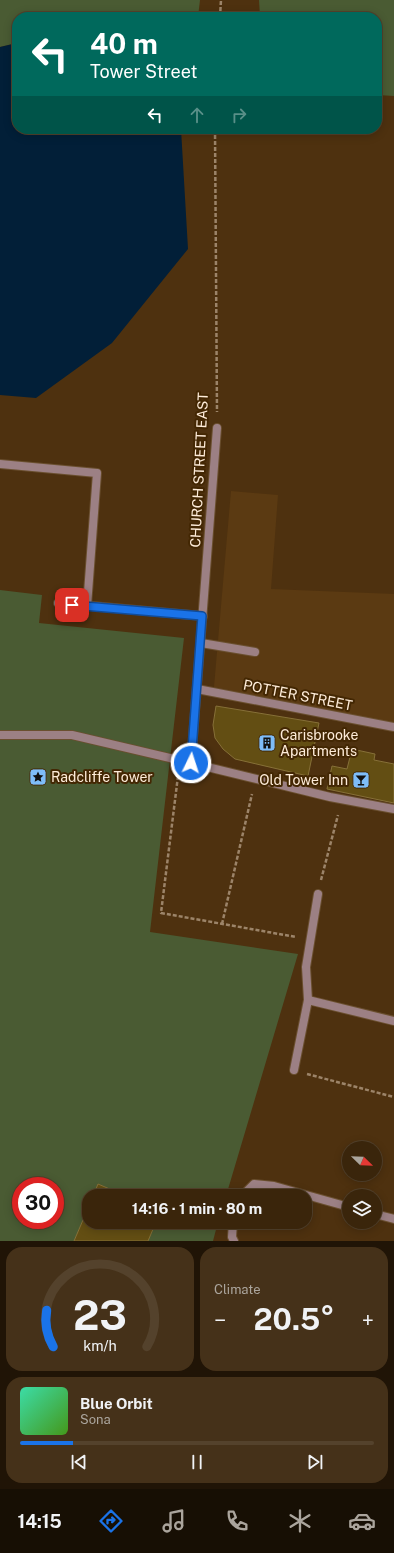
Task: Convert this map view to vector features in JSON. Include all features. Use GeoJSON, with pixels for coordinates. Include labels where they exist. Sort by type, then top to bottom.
{"type":"FeatureCollection","features":[{"type":"Feature","properties":{"kind":"street","name":"CHURCH STREET EAST"},"geometry":{"type":"LineString","coordinates":[[191,763],[217,428]]}},
{"type":"Feature","properties":{"kind":"street"},"geometry":{"type":"LineString","coordinates":[[0,464],[97,474],[87,606]]}},
{"type":"Feature","properties":{"kind":"street"},"geometry":{"type":"LineString","coordinates":[[58,603],[202,616]]}},
{"type":"Feature","properties":{"kind":"street"},"geometry":{"type":"LineString","coordinates":[[201,643],[255,652]]}},
{"type":"Feature","properties":{"kind":"street","name":"POTTER STREET"},"geometry":{"type":"LineString","coordinates":[[197,689],[394,727]]}},
{"type":"Feature","properties":{"kind":"street"},"geometry":{"type":"LineString","coordinates":[[0,735],[72,736],[342,799],[394,809]]}},
{"type":"Feature","properties":{"kind":"street"},"geometry":{"type":"LineString","coordinates":[[294,1070],[308,1000],[306,967],[318,894]]}},
{"type":"Feature","properties":{"kind":"street"},"geometry":{"type":"LineString","coordinates":[[308,1000],[394,1020]]}},
{"type":"Feature","properties":{"kind":"street"},"geometry":{"type":"LineString","coordinates":[[249,1189],[254,1184],[274,1186],[285,1189]]}},
{"type":"Feature","properties":{"kind":"street"},"geometry":{"type":"LineString","coordinates":[[312,1197],[342,1205]]}},
{"type":"Feature","properties":{"kind":"street"},"geometry":{"type":"LineString","coordinates":[[382,1216],[394,1219]]}},
{"type":"Feature","properties":{"kind":"street"},"geometry":{"type":"LineString","coordinates":[[233,1229],[232,1237],[234,1241]]}},
{"type":"Feature","properties":{"kind":"path"},"geometry":{"type":"LineString","coordinates":[[220,12],[221,0]]}},
{"type":"Feature","properties":{"kind":"path","name":"CHURCH STREET EAST"},"geometry":{"type":"LineString","coordinates":[[215,134],[217,428]]}},
{"type":"Feature","properties":{"kind":"path"},"geometry":{"type":"LineString","coordinates":[[180,761],[161,913],[310,940]]}},
{"type":"Feature","properties":{"kind":"path"},"geometry":{"type":"LineString","coordinates":[[222,924],[256,779]]}},
{"type":"Feature","properties":{"kind":"path"},"geometry":{"type":"LineString","coordinates":[[318,894],[342,799]]}},
{"type":"Feature","properties":{"kind":"path"},"geometry":{"type":"LineString","coordinates":[[294,1070],[394,1097]]}},
{"type":"Feature","properties":{"kind":"shaded area"},"geometry":{"type":"Polygon","coordinates":[[[231,491],[278,495],[271,589],[394,594],[394,724],[214,687],[231,491]]]}},
{"type":"Feature","properties":{"kind":"green space"},"geometry":{"type":"Polygon","coordinates":[[[0,0],[200,0],[199,12],[12,12],[12,44],[0,47],[0,0]]]}},
{"type":"Feature","properties":{"kind":"green space"},"geometry":{"type":"Polygon","coordinates":[[[259,0],[394,0],[394,96],[382,95],[382,12],[260,12],[259,0]]]}},
{"type":"Feature","properties":{"kind":"green space"},"geometry":{"type":"Polygon","coordinates":[[[0,590],[42,595],[39,623],[184,638],[150,932],[298,954],[228,1189],[82,1189],[82,1229],[216,1229],[213,1241],[0,1241],[0,590]]]}},
{"type":"Feature","properties":{"kind":"water"},"geometry":{"type":"Polygon","coordinates":[[[12,44],[12,134],[181,134],[188,249],[112,343],[36,398],[0,395],[0,47],[12,44]]]}},
{"type":"Feature","properties":{"kind":"building","name":"Carisbrooke Apartments"},"geometry":{"type":"Polygon","coordinates":[[[216,706],[319,723],[308,776],[235,759],[223,749],[215,738],[213,725],[216,706]]]}},
{"type":"Feature","properties":{"kind":"building","name":"Old Tower Inn"},"geometry":{"type":"Polygon","coordinates":[[[352,749],[375,754],[374,760],[394,764],[394,803],[327,789],[332,766],[347,769],[352,749]]]}},
{"type":"Feature","properties":{"kind":"building"},"geometry":{"type":"Polygon","coordinates":[[[98,1184],[110,1189],[96,1189],[98,1184]]]}},
{"type":"Feature","properties":{"kind":"building"},"geometry":{"type":"Polygon","coordinates":[[[82,1222],[82,1229],[153,1229],[148,1241],[74,1241],[82,1222]]]}},
{"type":"Feature","properties":{"kind":"place","name":"Carisbrooke Apartments"},"geometry":{"type":"Point","coordinates":[267,743]}},
{"type":"Feature","properties":{"kind":"place","name":"Radcliffe Tower"},"geometry":{"type":"Point","coordinates":[38,777]}},
{"type":"Feature","properties":{"kind":"place","name":"Old Tower Inn"},"geometry":{"type":"Point","coordinates":[361,780]}},
{"type":"Feature","properties":{"kind":"route"},"geometry":{"type":"LineString","coordinates":[[72,605],[202,616],[191,763]]}}]}
